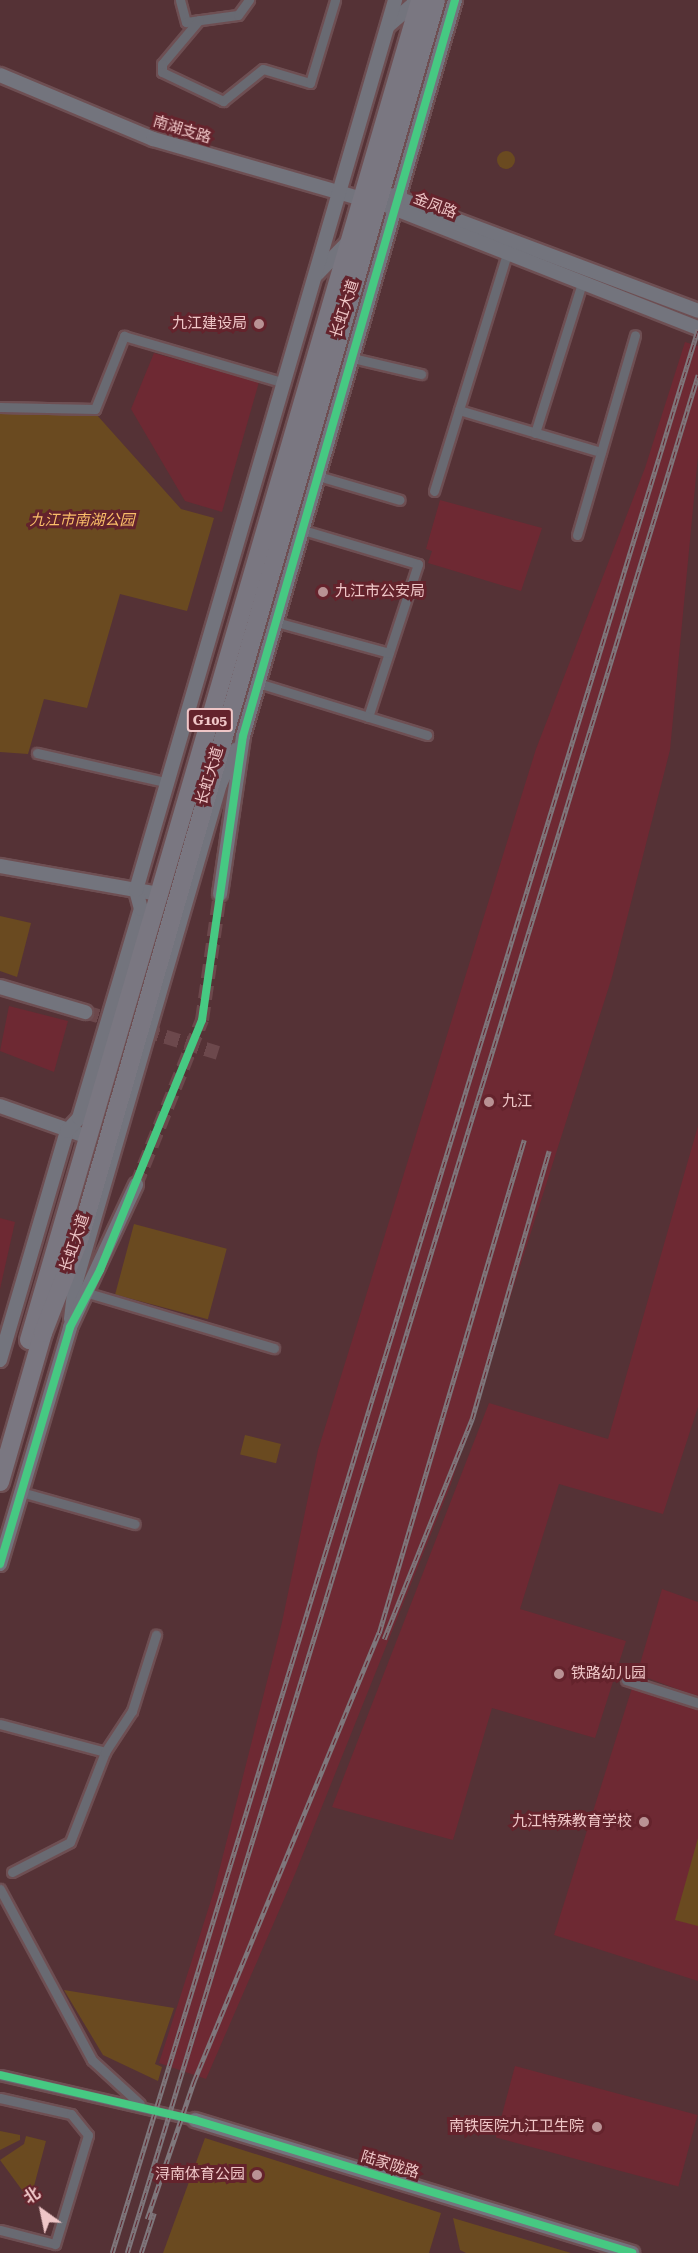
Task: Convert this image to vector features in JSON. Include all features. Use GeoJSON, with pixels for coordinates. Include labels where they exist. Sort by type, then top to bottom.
{"type":"FeatureCollection","features":[{"type":"Feature","properties":{"kind":"highway","name":"长虹大道"},"geometry":{"type":"LineString","coordinates":[[0,1482],[85,1136],[158,894],[347,243],[427,0]]}},
{"type":"Feature","properties":{"kind":"highway","name":"长虹大道"},"geometry":{"type":"LineString","coordinates":[[0,1440],[36,1337],[80,1236],[299,467],[389,200],[427,0]]}},
{"type":"Feature","properties":{"kind":"street"},"geometry":{"type":"LineString","coordinates":[[180,0],[186,22],[238,15],[249,0]]}},
{"type":"Feature","properties":{"kind":"street"},"geometry":{"type":"LineString","coordinates":[[199,20],[162,64],[162,72],[223,101],[263,69],[310,83],[335,0]]}},
{"type":"Feature","properties":{"kind":"street"},"geometry":{"type":"LineString","coordinates":[[0,1360],[4,1329],[67,1131],[79,1118],[141,909],[136,890],[260,471],[395,0]]}},
{"type":"Feature","properties":{"kind":"street"},"geometry":{"type":"LineString","coordinates":[[387,27],[427,0],[445,37]]}},
{"type":"Feature","properties":{"kind":"street"},"geometry":{"type":"LineString","coordinates":[[220,894],[243,736],[352,358],[389,200],[445,37],[455,0]]}},
{"type":"Feature","properties":{"kind":"street","name":"南湖支路"},"geometry":{"type":"LineString","coordinates":[[0,75],[153,139],[360,200]]}},
{"type":"Feature","properties":{"kind":"street","name":"金凤路"},"geometry":{"type":"LineString","coordinates":[[360,200],[389,200],[698,311]]}},
{"type":"Feature","properties":{"kind":"street","name":"金凤路"},"geometry":{"type":"LineString","coordinates":[[389,200],[698,328]]}},
{"type":"Feature","properties":{"kind":"street"},"geometry":{"type":"LineString","coordinates":[[314,278],[347,243]]}},
{"type":"Feature","properties":{"kind":"street"},"geometry":{"type":"LineString","coordinates":[[434,491],[508,251]]}},
{"type":"Feature","properties":{"kind":"street"},"geometry":{"type":"LineString","coordinates":[[535,433],[583,280]]}},
{"type":"Feature","properties":{"kind":"street"},"geometry":{"type":"LineString","coordinates":[[577,535],[635,335]]}},
{"type":"Feature","properties":{"kind":"street"},"geometry":{"type":"LineString","coordinates":[[0,407],[95,409],[124,336],[285,383]]}},
{"type":"Feature","properties":{"kind":"street"},"geometry":{"type":"LineString","coordinates":[[352,358],[421,374]]}},
{"type":"Feature","properties":{"kind":"street"},"geometry":{"type":"LineString","coordinates":[[459,410],[601,452]]}},
{"type":"Feature","properties":{"kind":"street"},"geometry":{"type":"LineString","coordinates":[[299,467],[309,507]]}},
{"type":"Feature","properties":{"kind":"street"},"geometry":{"type":"LineString","coordinates":[[260,471],[270,512]]}},
{"type":"Feature","properties":{"kind":"street"},"geometry":{"type":"LineString","coordinates":[[318,476],[400,500]]}},
{"type":"Feature","properties":{"kind":"street"},"geometry":{"type":"LineString","coordinates":[[303,530],[418,564],[368,717]]}},
{"type":"Feature","properties":{"kind":"street"},"geometry":{"type":"LineString","coordinates":[[245,657],[275,625]]}},
{"type":"Feature","properties":{"kind":"street"},"geometry":{"type":"LineString","coordinates":[[275,625],[389,653]]}},
{"type":"Feature","properties":{"kind":"street"},"geometry":{"type":"LineString","coordinates":[[258,683],[427,735]]}},
{"type":"Feature","properties":{"kind":"street"},"geometry":{"type":"LineString","coordinates":[[75,1285],[220,784],[243,736]]}},
{"type":"Feature","properties":{"kind":"street"},"geometry":{"type":"LineString","coordinates":[[37,753],[169,783]]}},
{"type":"Feature","properties":{"kind":"street"},"geometry":{"type":"LineString","coordinates":[[0,866],[158,894]]}},
{"type":"Feature","properties":{"kind":"street"},"geometry":{"type":"LineString","coordinates":[[0,987],[85,1012]]}},
{"type":"Feature","properties":{"kind":"street"},"geometry":{"type":"LineString","coordinates":[[0,1106],[85,1136]]}},
{"type":"Feature","properties":{"kind":"street"},"geometry":{"type":"LineString","coordinates":[[70,1327],[88,1293],[136,1185]]}},
{"type":"Feature","properties":{"kind":"street"},"geometry":{"type":"LineString","coordinates":[[0,1564],[70,1327],[80,1236]]}},
{"type":"Feature","properties":{"kind":"street"},"geometry":{"type":"LineString","coordinates":[[88,1293],[274,1348]]}},
{"type":"Feature","properties":{"kind":"street"},"geometry":{"type":"LineString","coordinates":[[4,1329],[36,1337]]}},
{"type":"Feature","properties":{"kind":"street"},"geometry":{"type":"LineString","coordinates":[[21,1492],[135,1524]]}},
{"type":"Feature","properties":{"kind":"street"},"geometry":{"type":"LineString","coordinates":[[12,1872],[70,1842],[105,1752],[132,1711],[156,1635]]}},
{"type":"Feature","properties":{"kind":"street"},"geometry":{"type":"LineString","coordinates":[[626,1680],[698,1703]]}},
{"type":"Feature","properties":{"kind":"street"},"geometry":{"type":"LineString","coordinates":[[0,1724],[105,1752]]}},
{"type":"Feature","properties":{"kind":"street","name":"陆家陇路"},"geometry":{"type":"LineString","coordinates":[[0,1888],[92,2060],[140,2104],[632,2253]]}},
{"type":"Feature","properties":{"kind":"street"},"geometry":{"type":"LineString","coordinates":[[0,2076],[140,2104]]}},
{"type":"Feature","properties":{"kind":"street"},"geometry":{"type":"LineString","coordinates":[[0,2098],[71,2114],[87,2135],[55,2244],[0,2230]]}},
{"type":"Feature","properties":{"kind":"shaded area"},"geometry":{"type":"Polygon","coordinates":[[[685,342],[698,346],[698,456],[670,750],[612,977],[451,1484],[295,1874],[206,2079],[159,2063],[214,1891],[282,1622],[318,1450],[536,749],[645,468],[685,342]]]}},
{"type":"Feature","properties":{"kind":"shaded area"},"geometry":{"type":"Polygon","coordinates":[[[154,353],[259,382],[222,512],[185,501],[131,409],[154,353]]]}},
{"type":"Feature","properties":{"kind":"shaded area"},"geometry":{"type":"Polygon","coordinates":[[[440,500],[542,528],[521,591],[428,563],[432,551],[426,549],[440,500]]]}},
{"type":"Feature","properties":{"kind":"shaded area"},"geometry":{"type":"Polygon","coordinates":[[[9,1006],[68,1021],[54,1072],[0,1051],[9,1006]]]}},
{"type":"Feature","properties":{"kind":"shaded area"},"geometry":{"type":"Polygon","coordinates":[[[698,1126],[698,1407],[663,1514],[559,1484],[520,1609],[626,1641],[595,1738],[492,1708],[453,1840],[332,1807],[489,1403],[608,1439],[698,1126]]]}},
{"type":"Feature","properties":{"kind":"shaded area"},"geometry":{"type":"Polygon","coordinates":[[[0,1218],[15,1222],[0,1289],[0,1218]]]}},
{"type":"Feature","properties":{"kind":"shaded area"},"geometry":{"type":"Polygon","coordinates":[[[662,1589],[698,1602],[698,1697],[637,1674],[662,1589]]]}},
{"type":"Feature","properties":{"kind":"shaded area","name":"九江特殊教育学校"},"geometry":{"type":"Polygon","coordinates":[[[632,1688],[698,1709],[698,1981],[554,1935],[632,1688]]]}},
{"type":"Feature","properties":{"kind":"shaded area","name":"南铁医院九江卫生院"},"geometry":{"type":"Polygon","coordinates":[[[515,2066],[698,2115],[678,2186],[496,2137],[515,2066]]]}},
{"type":"Feature","properties":{"kind":"green space"},"geometry":{"type":"Polygon","coordinates":[[[506,151],[512,154],[515,160],[512,166],[506,169],[500,166],[497,160],[500,154],[506,151]]]}},
{"type":"Feature","properties":{"kind":"green space","name":"九江市南湖公园"},"geometry":{"type":"Polygon","coordinates":[[[0,412],[96,414],[181,509],[214,518],[187,611],[120,594],[87,708],[44,699],[28,754],[0,752],[0,412]]]}},
{"type":"Feature","properties":{"kind":"green space"},"geometry":{"type":"Polygon","coordinates":[[[0,916],[31,923],[17,977],[0,971],[0,916]]]}},
{"type":"Feature","properties":{"kind":"green space"},"geometry":{"type":"Polygon","coordinates":[[[134,1224],[227,1249],[208,1319],[115,1295],[134,1224]]]}},
{"type":"Feature","properties":{"kind":"green space"},"geometry":{"type":"Polygon","coordinates":[[[245,1435],[281,1444],[276,1463],[240,1454],[245,1435]]]}},
{"type":"Feature","properties":{"kind":"green space"},"geometry":{"type":"Polygon","coordinates":[[[698,1838],[698,1926],[675,1920],[698,1838]]]}},
{"type":"Feature","properties":{"kind":"green space"},"geometry":{"type":"Polygon","coordinates":[[[64,1990],[174,2008],[155,2064],[162,2067],[158,2081],[103,2055],[64,1990]]]}},
{"type":"Feature","properties":{"kind":"green space"},"geometry":{"type":"Polygon","coordinates":[[[0,2131],[20,2135],[20,2140],[0,2150],[0,2131]]]}},
{"type":"Feature","properties":{"kind":"green space"},"geometry":{"type":"Polygon","coordinates":[[[26,2136],[46,2141],[30,2201],[0,2160],[24,2144],[26,2136]]]}},
{"type":"Feature","properties":{"kind":"green space","name":"浔南体育公园"},"geometry":{"type":"Polygon","coordinates":[[[205,2138],[441,2213],[429,2253],[163,2253],[205,2138]]]}},
{"type":"Feature","properties":{"kind":"green space"},"geometry":{"type":"Polygon","coordinates":[[[453,2218],[571,2253],[466,2253],[460,2250],[453,2218]]]}},
{"type":"Feature","properties":{"kind":"tunnel"},"geometry":{"type":"LineString","coordinates":[[136,1185],[202,1020],[220,894]]}},
{"type":"Feature","properties":{"kind":"tunnel"},"geometry":{"type":"LineString","coordinates":[[85,1012],[218,1053]]}},
{"type":"Feature","properties":{"kind":"railway"},"geometry":{"type":"LineString","coordinates":[[112,2253],[698,329]]}},
{"type":"Feature","properties":{"kind":"railway"},"geometry":{"type":"LineString","coordinates":[[127,2253],[698,375]]}},
{"type":"Feature","properties":{"kind":"railway"},"geometry":{"type":"LineString","coordinates":[[147,2219],[194,2081],[379,1633],[524,1140]]}},
{"type":"Feature","properties":{"kind":"railway"},"geometry":{"type":"LineString","coordinates":[[384,1639],[472,1419],[549,1151]]}},
{"type":"Feature","properties":{"kind":"railway"},"geometry":{"type":"LineString","coordinates":[[141,2253],[154,2213]]}},
{"type":"Feature","properties":{"kind":"cycle path"},"geometry":{"type":"LineString","coordinates":[[0,1564],[70,1327],[100,1270],[202,1020],[243,736],[455,0]]}},
{"type":"Feature","properties":{"kind":"cycle path"},"geometry":{"type":"LineString","coordinates":[[0,2075],[195,2120],[632,2253]]}},
{"type":"Feature","properties":{"kind":"place","name":"九江建设局"},"geometry":{"type":"Point","coordinates":[259,324]}},
{"type":"Feature","properties":{"kind":"place","name":"九江市公安局"},"geometry":{"type":"Point","coordinates":[323,592]}},
{"type":"Feature","properties":{"kind":"place","name":"九江"},"geometry":{"type":"Point","coordinates":[489,1102]}},
{"type":"Feature","properties":{"kind":"place","name":"铁路幼儿园"},"geometry":{"type":"Point","coordinates":[559,1674]}},
{"type":"Feature","properties":{"kind":"place","name":"九江特殊教育学校"},"geometry":{"type":"Point","coordinates":[644,1822]}},
{"type":"Feature","properties":{"kind":"place","name":"南铁医院九江卫生院"},"geometry":{"type":"Point","coordinates":[597,2127]}},
{"type":"Feature","properties":{"kind":"place","name":"浔南体育公园"},"geometry":{"type":"Point","coordinates":[257,2175]}}]}
